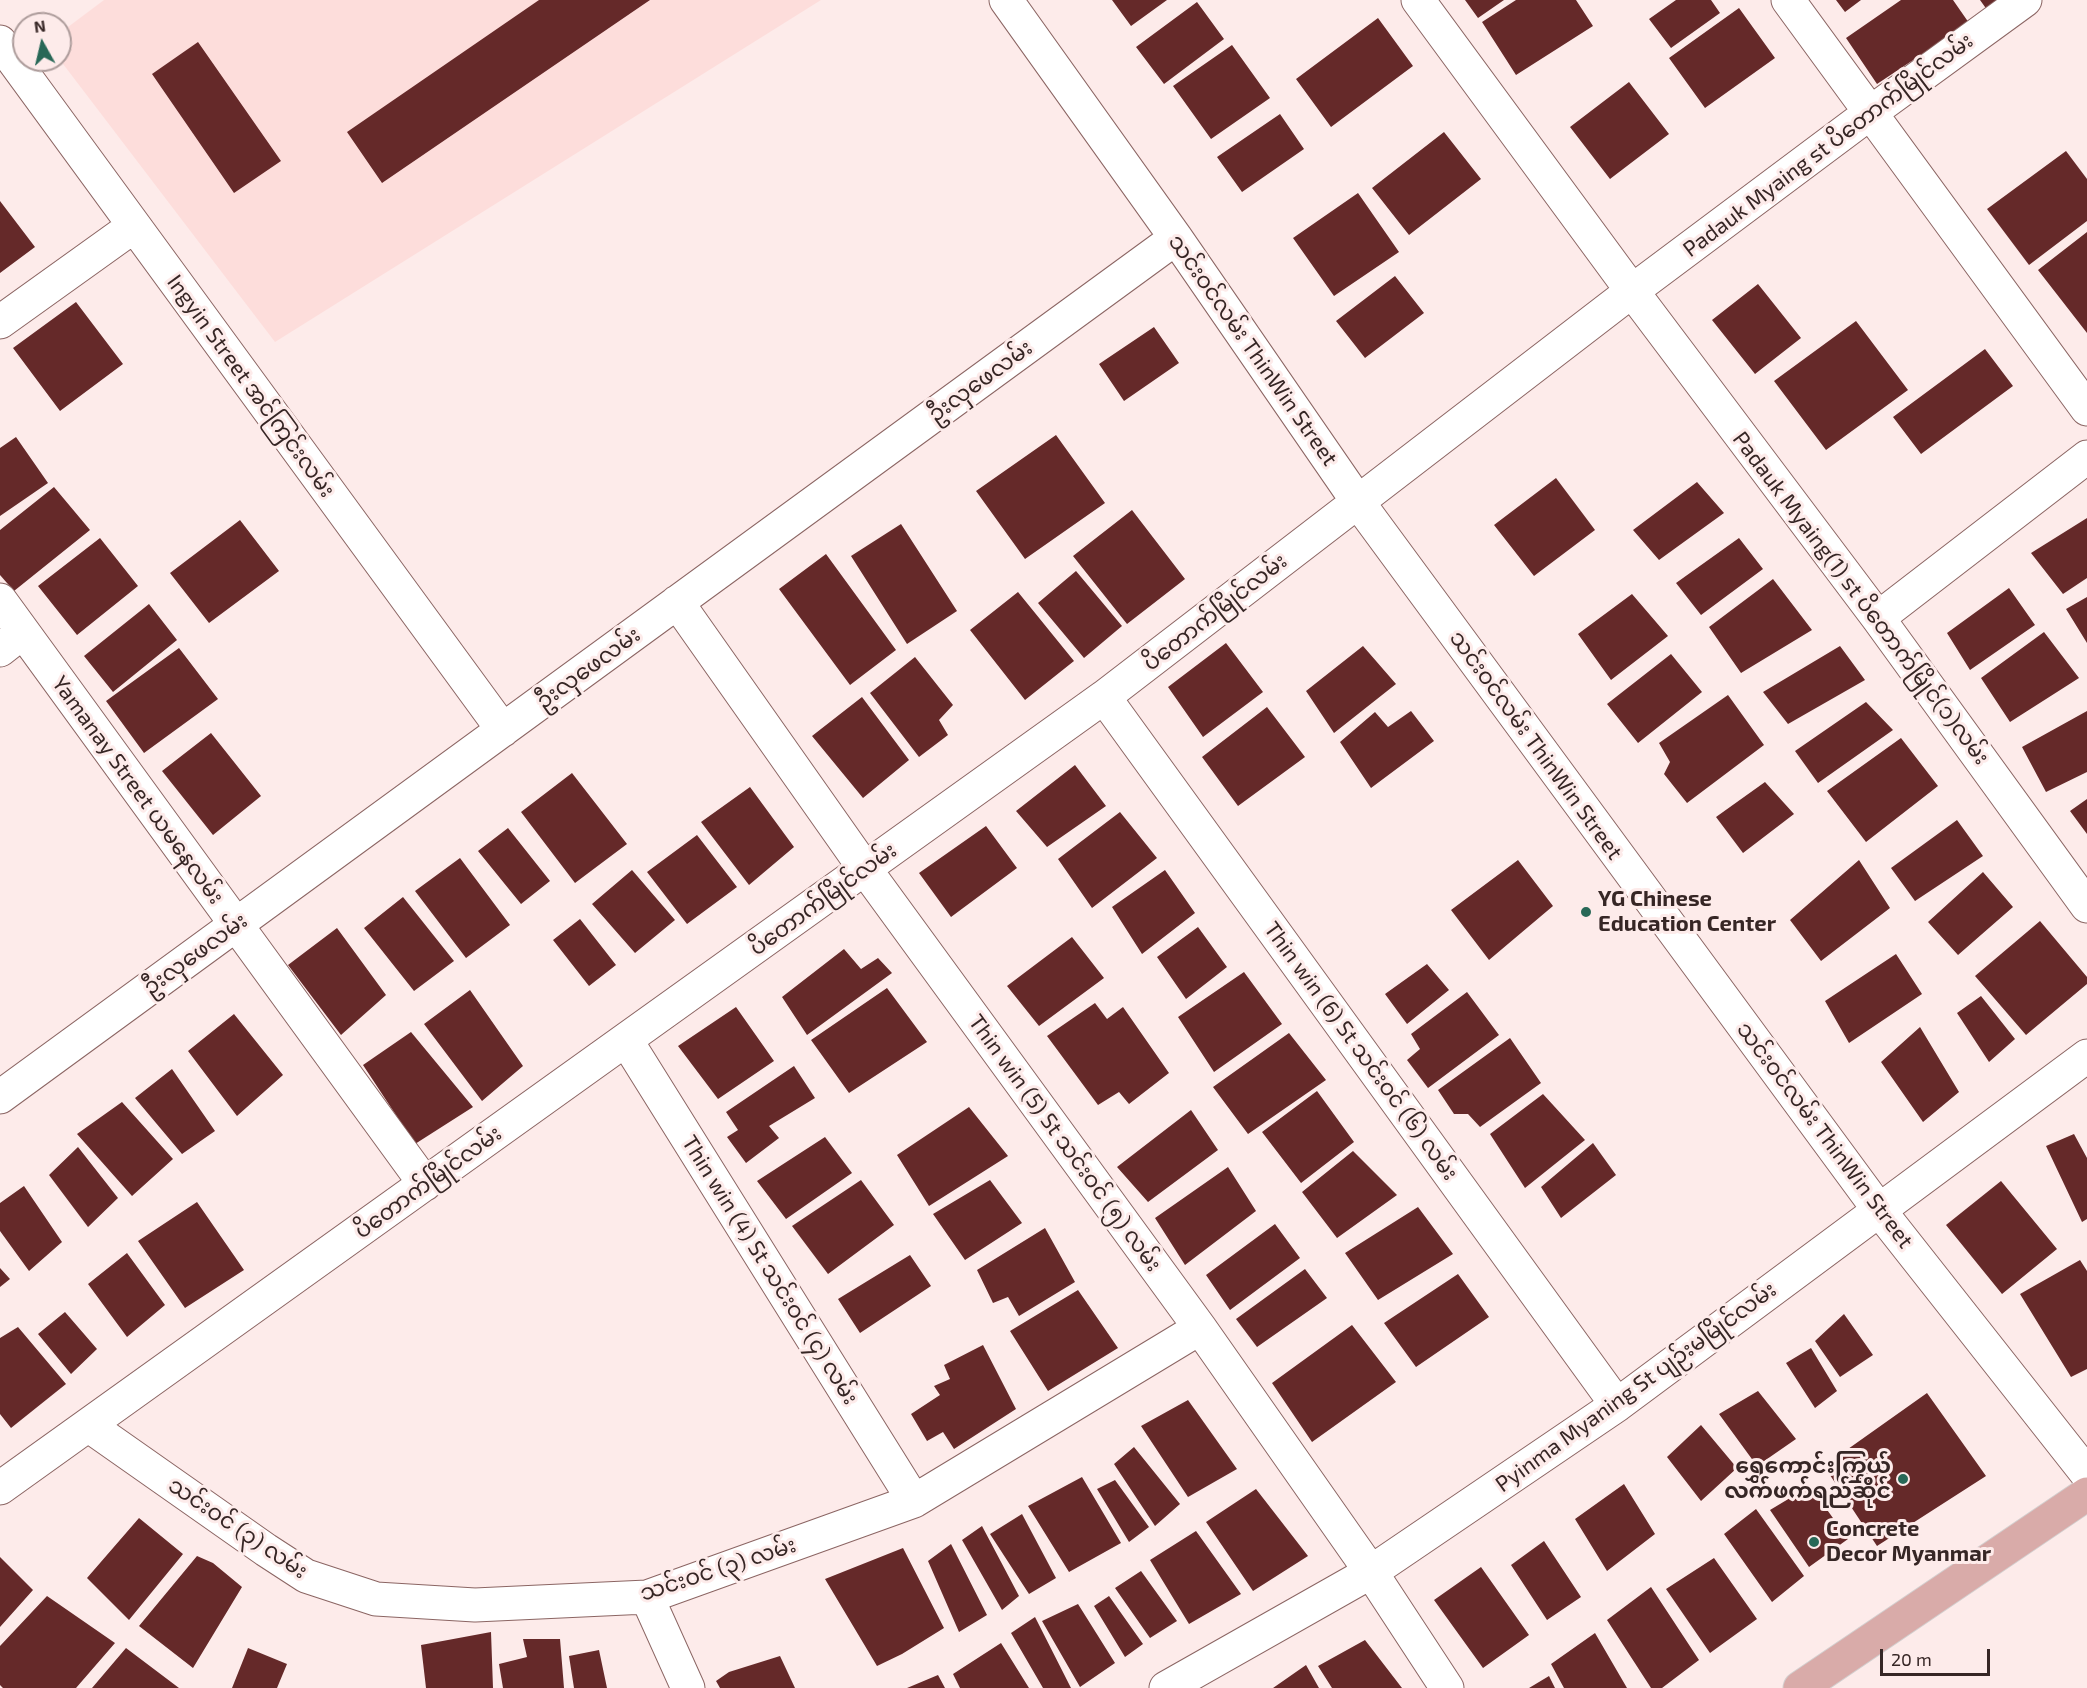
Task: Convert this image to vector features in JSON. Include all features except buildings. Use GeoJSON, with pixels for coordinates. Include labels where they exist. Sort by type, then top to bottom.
{"type":"FeatureCollection","features":[{"type":"Feature","properties":{"kind":"main road"},"geometry":{"type":"LineString","coordinates":[[1800,1688],[2087,1494]]}},
{"type":"Feature","properties":{"kind":"street","name":"သင်းဝင်လမ်း ThinWin Street"},"geometry":{"type":"LineString","coordinates":[[1006,0],[1176,238],[1358,502],[1879,1210],[2087,1474]]}},
{"type":"Feature","properties":{"kind":"street","name":"Padauk Myaing(1) st ပိတောက်မြိုင်(၁)လမ်း"},"geometry":{"type":"LineString","coordinates":[[1418,0],[1632,291],[1878,618],[2087,906]]}},
{"type":"Feature","properties":{"kind":"street"},"geometry":{"type":"LineString","coordinates":[[1788,0],[2087,409]]}},
{"type":"Feature","properties":{"kind":"street","name":"Padauk Myaing st ပိတောက်မြိုင်လမ်း"},"geometry":{"type":"LineString","coordinates":[[1632,291],[2025,0]]}},
{"type":"Feature","properties":{"kind":"street","name":"Ingyin Street အင်ကြင်းလမ်း"},"geometry":{"type":"LineString","coordinates":[[0,42],[502,730]]}},
{"type":"Feature","properties":{"kind":"street"},"geometry":{"type":"LineString","coordinates":[[0,322],[134,226]]}},
{"type":"Feature","properties":{"kind":"street","name":"ဦးလှဖေလမ်း"},"geometry":{"type":"LineString","coordinates":[[0,1097],[1176,238]]}},
{"type":"Feature","properties":{"kind":"street","name":"ပိတောက်မြိုင်လမ်း"},"geometry":{"type":"LineString","coordinates":[[0,1488],[1104,697],[1632,291]]}},
{"type":"Feature","properties":{"kind":"street"},"geometry":{"type":"LineString","coordinates":[[1878,618],[2087,457]]}},
{"type":"Feature","properties":{"kind":"street","name":"Yamanay Street ယမနေလမ်း"},"geometry":{"type":"LineString","coordinates":[[0,600],[12,641],[236,924],[425,1184]]}},
{"type":"Feature","properties":{"kind":"street","name":"Thin win (5) St သင်းဝင် (၅) လမ်း"},"geometry":{"type":"LineString","coordinates":[[677,602],[865,869],[1200,1328],[1371,1572],[1447,1688]]}},
{"type":"Feature","properties":{"kind":"street","name":"Thin win (6) St သင်းဝင် (၆) လမ်း"},"geometry":{"type":"LineString","coordinates":[[1104,697],[1617,1405]]}},
{"type":"Feature","properties":{"kind":"street","name":"Thin win (4) St သင်းဝင် (၄) လမ်း"},"geometry":{"type":"LineString","coordinates":[[626,1040],[914,1501]]}},
{"type":"Feature","properties":{"kind":"street","name":"Pyinma Myaning St ပျဉ်းမမြိုင်လမ်း"},"geometry":{"type":"LineString","coordinates":[[1166,1688],[1371,1572],[1617,1405],[2087,1056]]}},
{"type":"Feature","properties":{"kind":"street","name":"သင်းဝင် (၃) လမ်း"},"geometry":{"type":"LineString","coordinates":[[88,1425],[306,1576],[376,1599],[475,1605],[647,1597],[914,1501],[1200,1328]]}},
{"type":"Feature","properties":{"kind":"street"},"geometry":{"type":"LineString","coordinates":[[647,1597],[687,1688]]}},
{"type":"Feature","properties":{"kind":"shaded area"},"geometry":{"type":"Polygon","coordinates":[[[104,0],[821,0],[275,342],[69,72],[72,72],[72,24],[104,0]]]}},
{"type":"Feature","properties":{"kind":"place","name":"YG Chinese Education Center"},"geometry":{"type":"Point","coordinates":[1586,912]}},
{"type":"Feature","properties":{"kind":"place","name":"ရွှေကောင်းကြွယ် လက်ဖက်ရည်ဆိုင်"},"geometry":{"type":"Point","coordinates":[1903,1479]}},
{"type":"Feature","properties":{"kind":"place","name":"Concrete Decor Myanmar"},"geometry":{"type":"Point","coordinates":[1814,1542]}}]}
